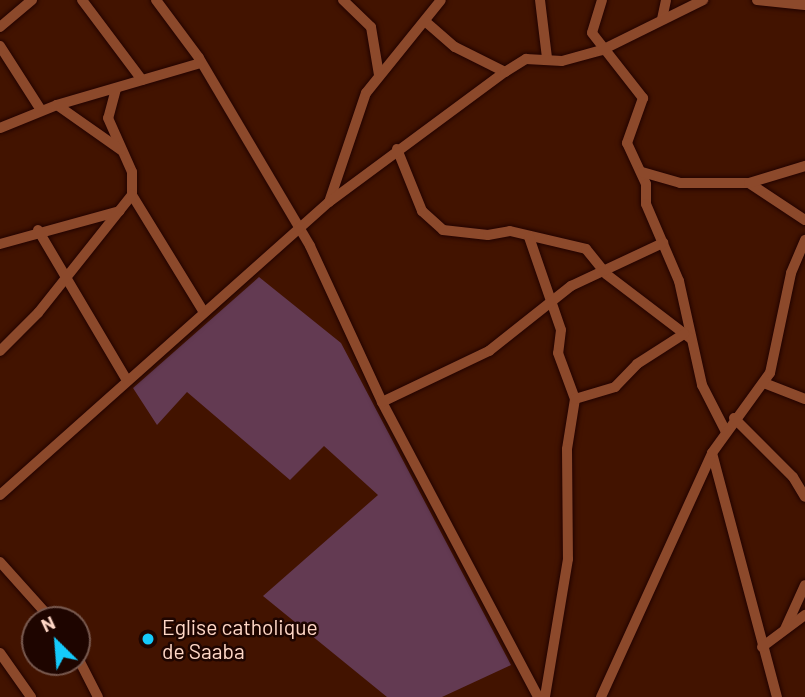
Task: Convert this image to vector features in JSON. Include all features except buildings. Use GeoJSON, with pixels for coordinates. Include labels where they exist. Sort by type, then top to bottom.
{"type":"FeatureCollection","features":[{"type":"Feature","properties":{"kind":"street"},"geometry":{"type":"LineString","coordinates":[[0,27],[32,0]]}},
{"type":"Feature","properties":{"kind":"street"},"geometry":{"type":"LineString","coordinates":[[82,0],[142,80]]}},
{"type":"Feature","properties":{"kind":"street"},"geometry":{"type":"LineString","coordinates":[[156,0],[165,5],[300,228],[383,402],[538,697]]}},
{"type":"Feature","properties":{"kind":"street"},"geometry":{"type":"LineString","coordinates":[[343,0],[371,27],[379,75]]}},
{"type":"Feature","properties":{"kind":"street"},"geometry":{"type":"LineString","coordinates":[[330,201],[363,101],[379,75],[426,22],[441,0]]}},
{"type":"Feature","properties":{"kind":"street"},"geometry":{"type":"LineString","coordinates":[[540,0],[547,58]]}},
{"type":"Feature","properties":{"kind":"street"},"geometry":{"type":"LineString","coordinates":[[601,0],[591,29],[602,50],[642,98],[627,138],[642,172],[646,204],[678,281],[687,336],[702,385],[725,430]]}},
{"type":"Feature","properties":{"kind":"street"},"geometry":{"type":"LineString","coordinates":[[662,19],[666,0]]}},
{"type":"Feature","properties":{"kind":"street"},"geometry":{"type":"LineString","coordinates":[[0,495],[126,379],[330,201],[397,149],[505,72],[526,59],[547,58],[562,61],[602,50],[703,0]]}},
{"type":"Feature","properties":{"kind":"street"},"geometry":{"type":"LineString","coordinates":[[758,0],[805,5]]}},
{"type":"Feature","properties":{"kind":"street"},"geometry":{"type":"LineString","coordinates":[[426,22],[455,47],[505,72]]}},
{"type":"Feature","properties":{"kind":"street"},"geometry":{"type":"LineString","coordinates":[[0,46],[41,110]]}},
{"type":"Feature","properties":{"kind":"street"},"geometry":{"type":"LineString","coordinates":[[0,128],[41,110],[201,63]]}},
{"type":"Feature","properties":{"kind":"street"},"geometry":{"type":"LineString","coordinates":[[116,89],[107,111],[132,172],[132,195],[203,311]]}},
{"type":"Feature","properties":{"kind":"street"},"geometry":{"type":"LineString","coordinates":[[57,105],[122,150]]}},
{"type":"Feature","properties":{"kind":"street"},"geometry":{"type":"LineString","coordinates":[[397,149],[422,211],[432,222],[448,231],[510,231],[586,249],[606,274],[687,336]]}},
{"type":"Feature","properties":{"kind":"street"},"geometry":{"type":"LineString","coordinates":[[642,172],[680,183],[748,183],[805,166]]}},
{"type":"Feature","properties":{"kind":"street"},"geometry":{"type":"LineString","coordinates":[[748,183],[805,220]]}},
{"type":"Feature","properties":{"kind":"street"},"geometry":{"type":"LineString","coordinates":[[0,351],[38,313],[132,195]]}},
{"type":"Feature","properties":{"kind":"street"},"geometry":{"type":"LineString","coordinates":[[0,244],[38,230],[120,211]]}},
{"type":"Feature","properties":{"kind":"street"},"geometry":{"type":"LineString","coordinates":[[38,230],[67,274],[126,379]]}},
{"type":"Feature","properties":{"kind":"street"},"geometry":{"type":"LineString","coordinates":[[529,237],[562,335],[558,353],[575,399],[567,449],[568,559],[545,697]]}},
{"type":"Feature","properties":{"kind":"street"},"geometry":{"type":"LineString","coordinates":[[601,697],[712,453],[725,430],[764,383],[775,362],[791,273],[805,240]]}},
{"type":"Feature","properties":{"kind":"street"},"geometry":{"type":"LineString","coordinates":[[383,402],[489,351],[571,286],[606,274],[663,243]]}},
{"type":"Feature","properties":{"kind":"street"},"geometry":{"type":"LineString","coordinates":[[575,399],[615,387],[637,364],[687,336]]}},
{"type":"Feature","properties":{"kind":"street"},"geometry":{"type":"LineString","coordinates":[[764,383],[805,399]]}},
{"type":"Feature","properties":{"kind":"street"},"geometry":{"type":"LineString","coordinates":[[734,418],[793,477],[805,497]]}},
{"type":"Feature","properties":{"kind":"street"},"geometry":{"type":"LineString","coordinates":[[712,453],[777,697]]}},
{"type":"Feature","properties":{"kind":"street"},"geometry":{"type":"LineString","coordinates":[[0,562],[39,606]]}},
{"type":"Feature","properties":{"kind":"street"},"geometry":{"type":"LineString","coordinates":[[784,632],[805,585]]}},
{"type":"Feature","properties":{"kind":"street"},"geometry":{"type":"LineString","coordinates":[[762,647],[805,615]]}},
{"type":"Feature","properties":{"kind":"street"},"geometry":{"type":"LineString","coordinates":[[1,655],[31,697]]}},
{"type":"Feature","properties":{"kind":"street"},"geometry":{"type":"LineString","coordinates":[[87,676],[98,697]]}},
{"type":"Feature","properties":{"kind":"shaded area"},"geometry":{"type":"Polygon","coordinates":[[[259,277],[341,343],[511,665],[442,697],[387,697],[263,596],[378,495],[324,446],[290,480],[187,392],[157,425],[133,388],[259,277]]]}},
{"type":"Feature","properties":{"kind":"place","name":"Eglise catholique de Saaba"},"geometry":{"type":"Point","coordinates":[148,639]}}]}
